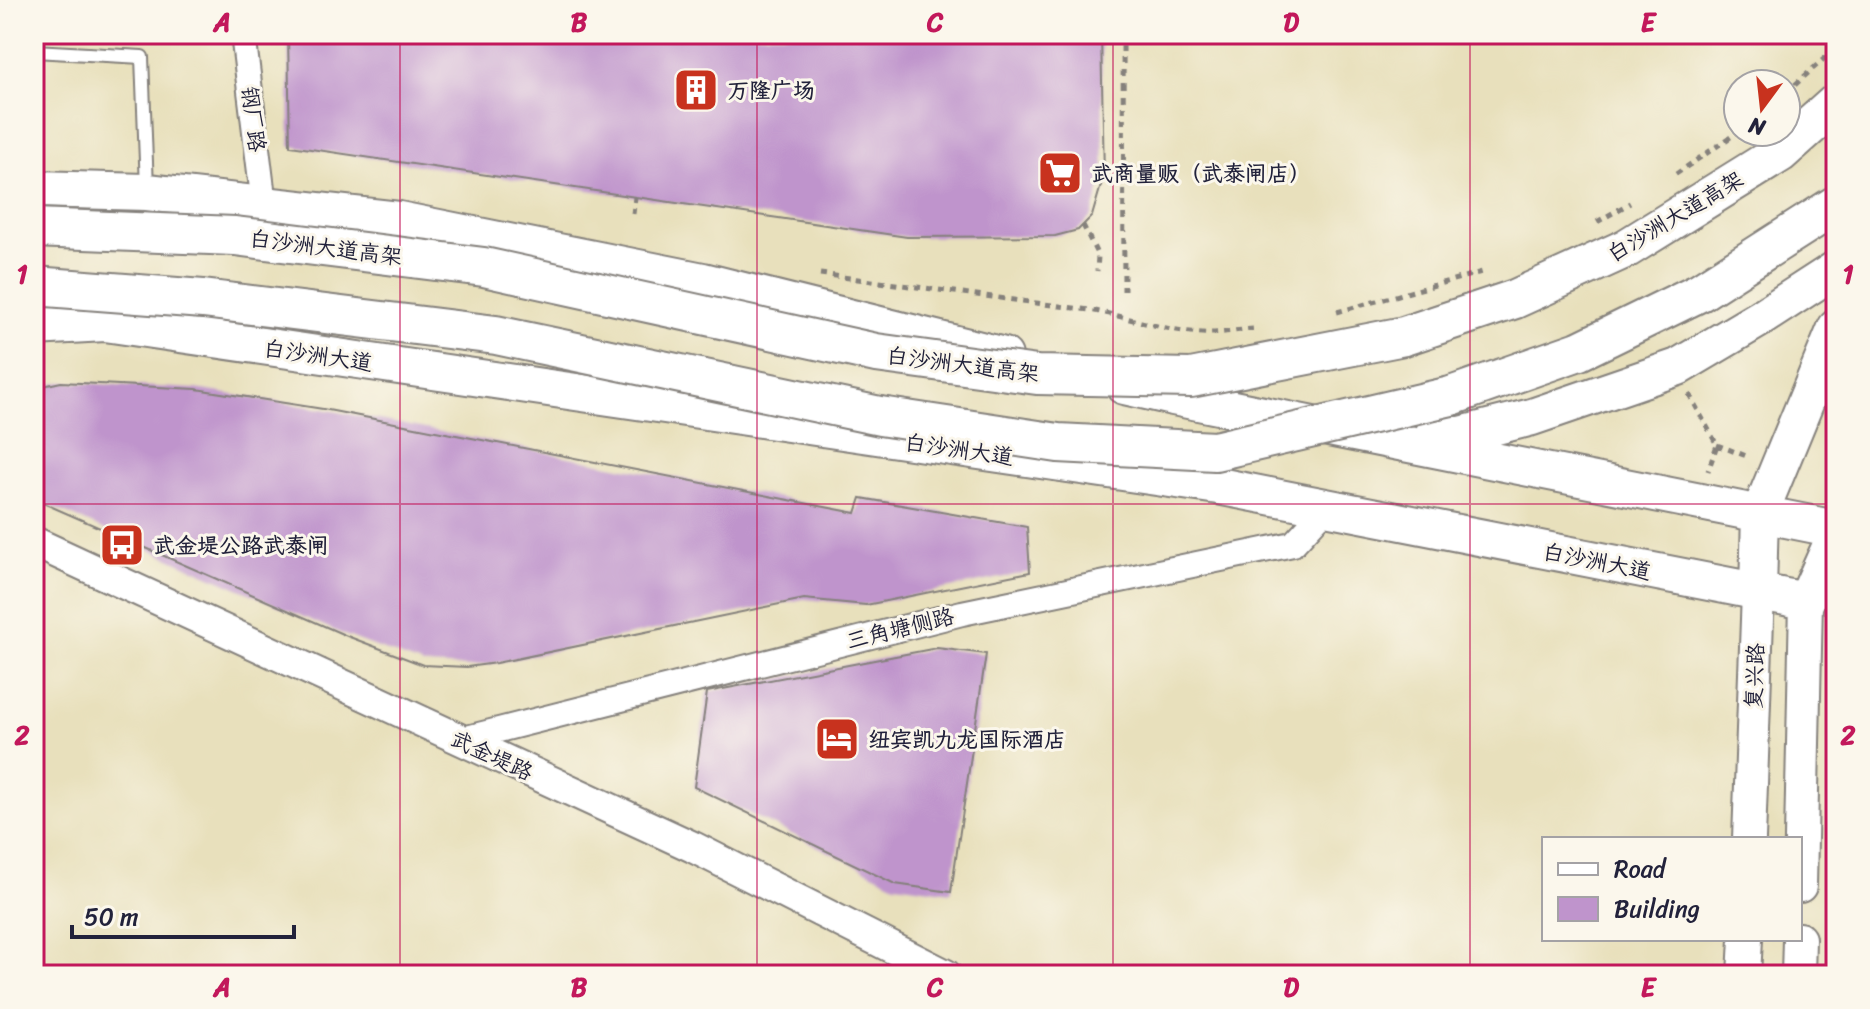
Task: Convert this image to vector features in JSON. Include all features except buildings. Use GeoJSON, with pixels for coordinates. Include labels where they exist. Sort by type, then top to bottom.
{"type":"FeatureCollection","features":[{"type":"Feature","properties":{"kind":"highway","name":"白沙洲大道高架"},"geometry":{"type":"LineString","coordinates":[[34,228],[235,236],[484,267],[876,353],[1037,375],[1191,378],[1404,336],[1515,299],[1627,248],[1780,153],[1836,103]]}},
{"type":"Feature","properties":{"kind":"highway"},"geometry":{"type":"LineString","coordinates":[[34,286],[203,299],[496,335],[880,416],[1058,443],[1215,451],[1451,396],[1579,351],[1700,292],[1836,205]]}},
{"type":"Feature","properties":{"kind":"main road"},"geometry":{"type":"LineString","coordinates":[[34,189],[147,192],[399,220],[703,281],[1173,397],[1760,513],[1836,531],[1806,601],[1801,837]]}},
{"type":"Feature","properties":{"kind":"main road"},"geometry":{"type":"LineString","coordinates":[[1371,435],[1461,435],[1532,417],[1606,393],[1678,367],[1836,269]]}},
{"type":"Feature","properties":{"kind":"main road","name":"白沙洲大道"},"geometry":{"type":"LineString","coordinates":[[34,327],[105,323],[1218,486],[1806,601]]}},
{"type":"Feature","properties":{"kind":"main road"},"geometry":{"type":"LineString","coordinates":[[1760,513],[1836,328]]}},
{"type":"Feature","properties":{"kind":"main road","name":"复兴路"},"geometry":{"type":"LineString","coordinates":[[1749,837],[1760,513]]}},
{"type":"Feature","properties":{"kind":"main road"},"geometry":{"type":"LineString","coordinates":[[1744,975],[1746,941]]}},
{"type":"Feature","properties":{"kind":"main road"},"geometry":{"type":"LineString","coordinates":[[1798,975],[1799,941]]}},
{"type":"Feature","properties":{"kind":"street","name":"钢厂路"},"geometry":{"type":"LineString","coordinates":[[243,34],[264,205]]}},
{"type":"Feature","properties":{"kind":"street","name":"三角塘侧路"},"geometry":{"type":"LineString","coordinates":[[459,740],[962,613],[1293,544],[1328,506]]}},
{"type":"Feature","properties":{"kind":"street","name":"武金堤路"},"geometry":{"type":"LineString","coordinates":[[34,542],[693,847],[946,975]]}},
{"type":"Feature","properties":{"kind":"lane"},"geometry":{"type":"LineString","coordinates":[[34,51],[142,57],[147,192]]}},
{"type":"Feature","properties":{"kind":"path"},"geometry":{"type":"LineString","coordinates":[[1123,34],[1124,291]]}},
{"type":"Feature","properties":{"kind":"path"},"geometry":{"type":"LineString","coordinates":[[1802,79],[1836,48]]}},
{"type":"Feature","properties":{"kind":"path"},"geometry":{"type":"LineString","coordinates":[[1673,177],[1722,143]]}},
{"type":"Feature","properties":{"kind":"path"},"geometry":{"type":"LineString","coordinates":[[633,214],[635,197]]}},
{"type":"Feature","properties":{"kind":"path"},"geometry":{"type":"LineString","coordinates":[[1596,222],[1635,200]]}},
{"type":"Feature","properties":{"kind":"path"},"geometry":{"type":"LineString","coordinates":[[1083,225],[1098,256],[1097,271]]}},
{"type":"Feature","properties":{"kind":"path"},"geometry":{"type":"LineString","coordinates":[[1330,314],[1494,268]]}},
{"type":"Feature","properties":{"kind":"path"},"geometry":{"type":"LineString","coordinates":[[814,273],[1112,314],[1160,327],[1203,333],[1255,329]]}},
{"type":"Feature","properties":{"kind":"path"},"geometry":{"type":"LineString","coordinates":[[1687,389],[1717,445],[1752,458]]}},
{"type":"Feature","properties":{"kind":"path"},"geometry":{"type":"LineString","coordinates":[[1706,477],[1717,445]]}},
{"type":"Feature","properties":{"kind":"place","name":"万隆广场"},"geometry":{"type":"Point","coordinates":[696,90]}},
{"type":"Feature","properties":{"kind":"place","name":"武商量贩（武泰闸店）"},"geometry":{"type":"Point","coordinates":[1060,173]}},
{"type":"Feature","properties":{"kind":"place","name":"武金堤公路武泰闸"},"geometry":{"type":"Point","coordinates":[122,545]}},
{"type":"Feature","properties":{"kind":"place","name":"纽宾凯九龙国际酒店"},"geometry":{"type":"Point","coordinates":[837,739]}}]}
